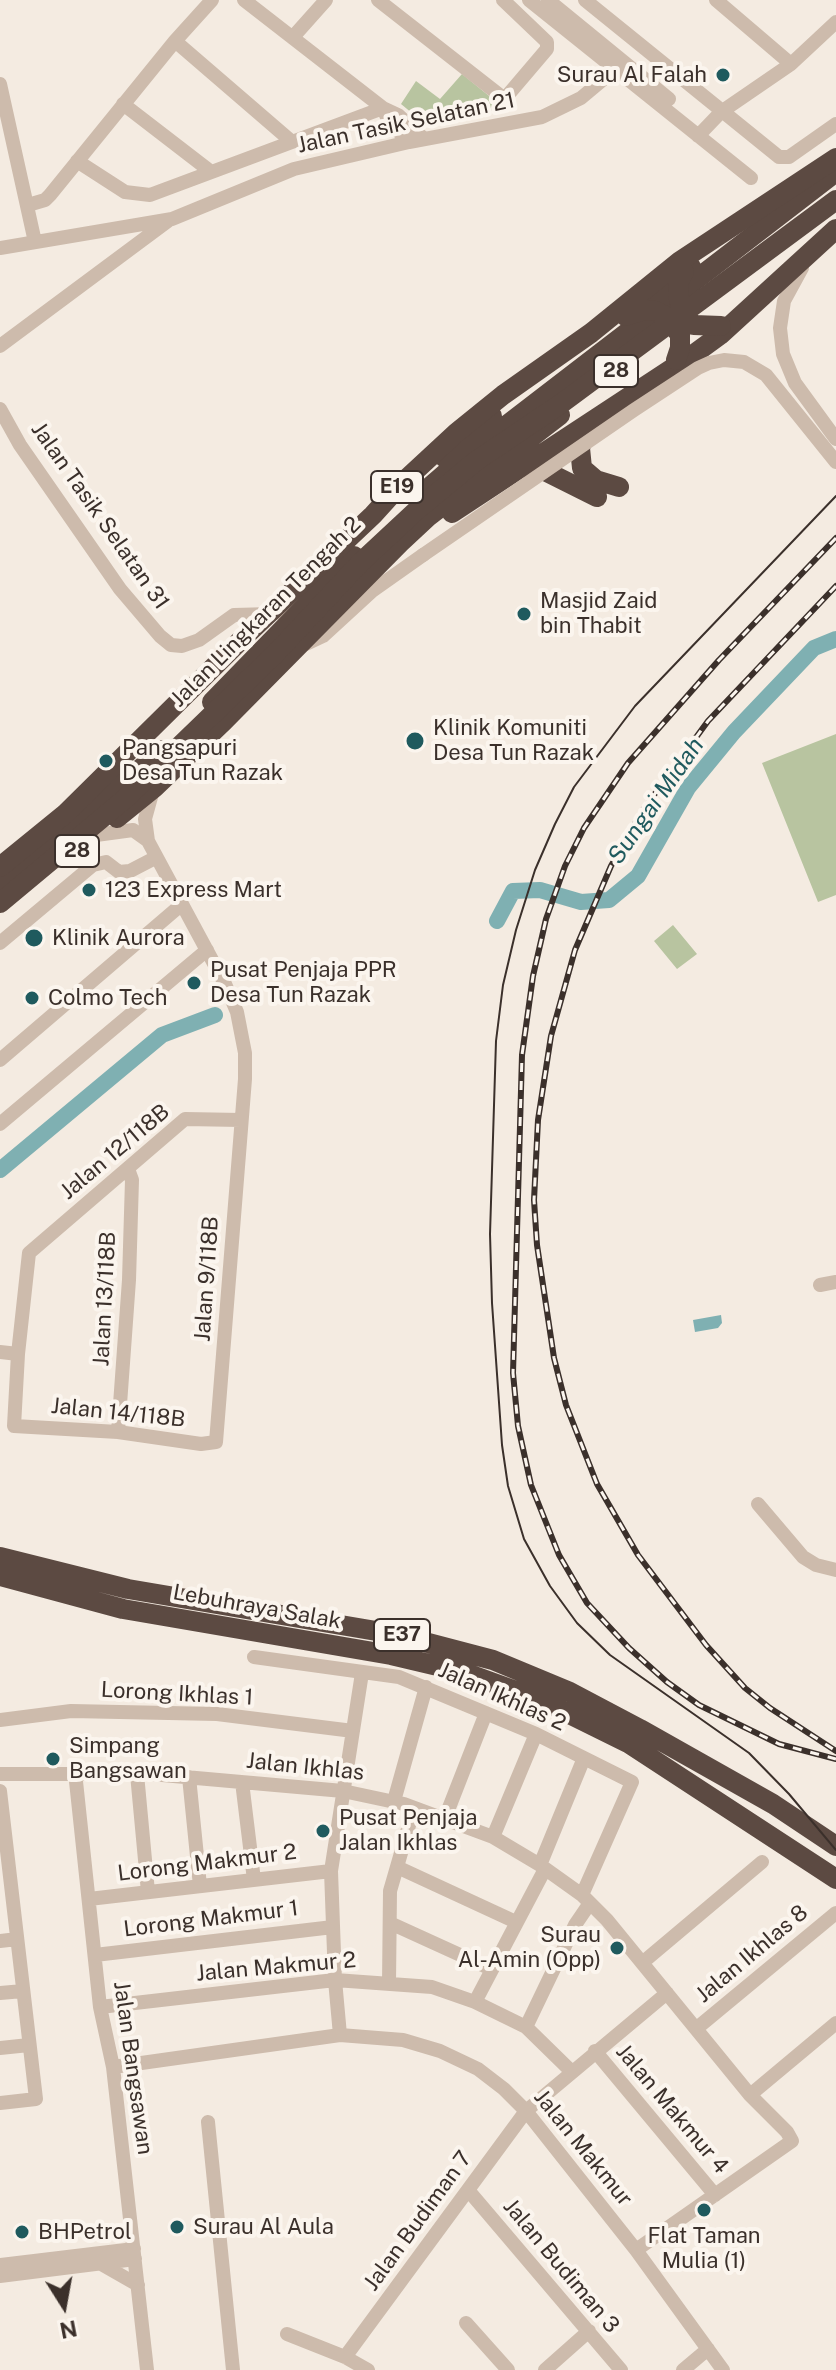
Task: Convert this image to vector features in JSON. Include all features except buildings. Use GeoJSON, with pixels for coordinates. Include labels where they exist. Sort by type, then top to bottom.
{"type":"FeatureCollection","features":[{"type":"Feature","properties":{"kind":"highway"},"geometry":{"type":"LineString","coordinates":[[418,497],[433,468],[483,423],[836,156]]}},
{"type":"Feature","properties":{"kind":"highway","name":"E19"},"geometry":{"type":"LineString","coordinates":[[0,867],[65,814],[456,433],[503,395],[591,333],[680,261],[836,156]]}},
{"type":"Feature","properties":{"kind":"highway","name":"Jalan Lingkaran Tengah 2"},"geometry":{"type":"LineString","coordinates":[[0,885],[161,752],[316,594],[455,465],[836,172]]}},
{"type":"Feature","properties":{"kind":"highway","name":"E19"},"geometry":{"type":"LineString","coordinates":[[0,903],[126,798],[276,653],[360,563],[418,509],[476,461],[562,403],[836,201]]}},
{"type":"Feature","properties":{"kind":"highway","name":"Jalan Lingkaran Tengah 2"},"geometry":{"type":"LineString","coordinates":[[0,915],[154,788],[298,647],[347,593],[451,498],[836,201]]}},
{"type":"Feature","properties":{"kind":"highway"},"geometry":{"type":"LineString","coordinates":[[400,543],[436,523],[694,354],[836,231]]}},
{"type":"Feature","properties":{"kind":"highway"},"geometry":{"type":"LineString","coordinates":[[684,272],[679,281],[678,295],[683,315],[694,325],[728,324]]}},
{"type":"Feature","properties":{"kind":"highway"},"geometry":{"type":"LineString","coordinates":[[625,316],[645,310],[656,311],[667,317],[680,335],[676,360],[658,377]]}},
{"type":"Feature","properties":{"kind":"highway"},"geometry":{"type":"LineString","coordinates":[[594,418],[582,437],[582,468],[596,480],[619,487]]}},
{"type":"Feature","properties":{"kind":"highway"},"geometry":{"type":"LineString","coordinates":[[520,469],[532,467],[543,470],[597,497]]}},
{"type":"Feature","properties":{"kind":"highway","name":"Lebuhraya Salak"},"geometry":{"type":"LineString","coordinates":[[0,1557],[128,1589],[394,1634],[493,1660],[570,1692],[640,1729],[773,1804],[836,1846]]}},
{"type":"Feature","properties":{"kind":"highway","name":"Lebuhraya Salak"},"geometry":{"type":"LineString","coordinates":[[0,1576],[123,1609],[391,1655],[463,1672],[543,1701],[628,1743],[836,1879]]}},
{"type":"Feature","properties":{"kind":"street"},"geometry":{"type":"LineString","coordinates":[[28,205],[45,200],[212,0]]}},
{"type":"Feature","properties":{"kind":"street"},"geometry":{"type":"LineString","coordinates":[[244,0],[383,108],[389,122],[416,141]]}},
{"type":"Feature","properties":{"kind":"street"},"geometry":{"type":"LineString","coordinates":[[293,37],[326,0]]}},
{"type":"Feature","properties":{"kind":"street"},"geometry":{"type":"LineString","coordinates":[[378,0],[502,97],[507,96],[547,49],[547,42],[503,0]]}},
{"type":"Feature","properties":{"kind":"street"},"geometry":{"type":"LineString","coordinates":[[529,0],[637,78],[751,178]]}},
{"type":"Feature","properties":{"kind":"street"},"geometry":{"type":"LineString","coordinates":[[548,0],[621,66]]}},
{"type":"Feature","properties":{"kind":"street"},"geometry":{"type":"LineString","coordinates":[[585,0],[721,112],[784,157],[789,157],[836,124]]}},
{"type":"Feature","properties":{"kind":"street"},"geometry":{"type":"LineString","coordinates":[[716,0],[791,64]]}},
{"type":"Feature","properties":{"kind":"street"},"geometry":{"type":"LineString","coordinates":[[701,133],[721,112],[791,64],[824,37],[836,22]]}},
{"type":"Feature","properties":{"kind":"street"},"geometry":{"type":"LineString","coordinates":[[175,41],[291,141]]}},
{"type":"Feature","properties":{"kind":"street","name":"Jalan Tasik Selatan 21"},"geometry":{"type":"LineString","coordinates":[[0,248],[172,219],[294,169],[542,117],[581,98],[621,66]]}},
{"type":"Feature","properties":{"kind":"street"},"geometry":{"type":"LineString","coordinates":[[0,84],[35,242]]}},
{"type":"Feature","properties":{"kind":"street"},"geometry":{"type":"LineString","coordinates":[[123,104],[210,171]]}},
{"type":"Feature","properties":{"kind":"street"},"geometry":{"type":"LineString","coordinates":[[77,161],[125,192],[150,195],[383,108]]}},
{"type":"Feature","properties":{"kind":"street"},"geometry":{"type":"LineString","coordinates":[[0,346],[172,219]]}},
{"type":"Feature","properties":{"kind":"street"},"geometry":{"type":"LineString","coordinates":[[836,231],[800,270],[784,301],[780,328],[783,354],[795,383],[836,439]]}},
{"type":"Feature","properties":{"kind":"street"},"geometry":{"type":"LineString","coordinates":[[298,647],[323,636],[372,591],[634,410],[709,363],[724,360],[744,362],[766,375],[836,462]]}},
{"type":"Feature","properties":{"kind":"street","name":"Jalan Tasik Selatan 31"},"geometry":{"type":"LineString","coordinates":[[0,409],[20,445],[120,589],[171,645],[182,646],[199,640],[234,615],[284,611],[316,594]]}},
{"type":"Feature","properties":{"kind":"street"},"geometry":{"type":"LineString","coordinates":[[256,614],[263,629],[260,652]]}},
{"type":"Feature","properties":{"kind":"street"},"geometry":{"type":"LineString","coordinates":[[148,841],[145,819],[154,788]]}},
{"type":"Feature","properties":{"kind":"street"},"geometry":{"type":"LineString","coordinates":[[96,835],[133,830],[148,841]]}},
{"type":"Feature","properties":{"kind":"street","name":"Jalan 9/118B"},"geometry":{"type":"LineString","coordinates":[[148,841],[207,950],[237,1012],[244,1039],[245,1079],[216,1442]]}},
{"type":"Feature","properties":{"kind":"street"},"geometry":{"type":"LineString","coordinates":[[0,943],[93,865],[106,862],[119,872],[130,871],[155,858]]}},
{"type":"Feature","properties":{"kind":"street"},"geometry":{"type":"LineString","coordinates":[[0,1060],[181,905]]}},
{"type":"Feature","properties":{"kind":"street"},"geometry":{"type":"LineString","coordinates":[[0,1124],[207,950]]}},
{"type":"Feature","properties":{"kind":"street","name":"Jalan 12/118B"},"geometry":{"type":"LineString","coordinates":[[18,1354],[29,1253],[185,1119],[241,1120]]}},
{"type":"Feature","properties":{"kind":"street","name":"Jalan 13/118B"},"geometry":{"type":"LineString","coordinates":[[118,1432],[130,1266],[132,1180],[128,1169]]}},
{"type":"Feature","properties":{"kind":"street"},"geometry":{"type":"LineString","coordinates":[[820,1285],[836,1282]]}},
{"type":"Feature","properties":{"kind":"street"},"geometry":{"type":"LineString","coordinates":[[0,1352],[18,1354]]}},
{"type":"Feature","properties":{"kind":"street","name":"Jalan 14/118B"},"geometry":{"type":"LineString","coordinates":[[18,1354],[14,1426],[118,1432],[201,1444],[216,1442]]}},
{"type":"Feature","properties":{"kind":"street"},"geometry":{"type":"LineString","coordinates":[[756,1507],[811,1563],[836,1570]]}},
{"type":"Feature","properties":{"kind":"street","name":"Jalan Ikhlas 2"},"geometry":{"type":"LineString","coordinates":[[254,1657],[399,1677],[536,1734],[632,1782],[586,1899]]}},
{"type":"Feature","properties":{"kind":"street"},"geometry":{"type":"LineString","coordinates":[[340,2035],[331,1871],[362,1673]]}},
{"type":"Feature","properties":{"kind":"street"},"geometry":{"type":"LineString","coordinates":[[394,1801],[426,1687]]}},
{"type":"Feature","properties":{"kind":"street","name":"Lorong Ikhlas 1"},"geometry":{"type":"LineString","coordinates":[[0,1720],[71,1711],[217,1714],[353,1731]]}},
{"type":"Feature","properties":{"kind":"street"},"geometry":{"type":"LineString","coordinates":[[445,1818],[486,1713]]}},
{"type":"Feature","properties":{"kind":"street"},"geometry":{"type":"LineString","coordinates":[[493,1837],[536,1734]]}},
{"type":"Feature","properties":{"kind":"street"},"geometry":{"type":"LineString","coordinates":[[475,2002],[542,1867],[584,1758]]}},
{"type":"Feature","properties":{"kind":"street","name":"Jalan Bangsawan"},"geometry":{"type":"LineString","coordinates":[[75,1772],[100,2007],[113,2067],[146,2367]]}},
{"type":"Feature","properties":{"kind":"street","name":"Jalan Ikhlas"},"geometry":{"type":"LineString","coordinates":[[0,1774],[137,1774],[343,1791],[394,1801],[493,1837],[586,1899],[750,2095],[787,2132],[792,2141],[715,2195]]}},
{"type":"Feature","properties":{"kind":"street"},"geometry":{"type":"LineString","coordinates":[[137,1774],[148,1892]]}},
{"type":"Feature","properties":{"kind":"street"},"geometry":{"type":"LineString","coordinates":[[189,1777],[200,1886]]}},
{"type":"Feature","properties":{"kind":"street"},"geometry":{"type":"LineString","coordinates":[[242,1782],[254,1880]]}},
{"type":"Feature","properties":{"kind":"street"},"geometry":{"type":"LineString","coordinates":[[0,1791],[6,1888],[17,1939],[36,2099],[0,2103]]}},
{"type":"Feature","properties":{"kind":"street"},"geometry":{"type":"LineString","coordinates":[[389,1983],[390,1891],[412,1815]]}},
{"type":"Feature","properties":{"kind":"street"},"geometry":{"type":"LineString","coordinates":[[642,1963],[762,1862]]}},
{"type":"Feature","properties":{"kind":"street"},"geometry":{"type":"LineString","coordinates":[[397,1867],[516,1922]]}},
{"type":"Feature","properties":{"kind":"street","name":"Lorong Makmur 2"},"geometry":{"type":"LineString","coordinates":[[89,1899],[331,1871]]}},
{"type":"Feature","properties":{"kind":"street"},"geometry":{"type":"LineString","coordinates":[[526,2027],[586,1899]]}},
{"type":"Feature","properties":{"kind":"street","name":"Jalan Ikhlas 8"},"geometry":{"type":"LineString","coordinates":[[697,2028],[836,1913]]}},
{"type":"Feature","properties":{"kind":"street"},"geometry":{"type":"LineString","coordinates":[[390,1923],[491,1969]]}},
{"type":"Feature","properties":{"kind":"street","name":"Lorong Makmur 1"},"geometry":{"type":"LineString","coordinates":[[95,1955],[333,1927]]}},
{"type":"Feature","properties":{"kind":"street"},"geometry":{"type":"LineString","coordinates":[[0,1941],[17,1939]]}},
{"type":"Feature","properties":{"kind":"street","name":"Jalan Makmur 2"},"geometry":{"type":"LineString","coordinates":[[100,2007],[335,1980],[432,1987],[475,2002],[526,2027],[572,2072]]}},
{"type":"Feature","properties":{"kind":"street"},"geometry":{"type":"LineString","coordinates":[[0,1993],[23,1991]]}},
{"type":"Feature","properties":{"kind":"street","name":"Jalan Budiman 7"},"geometry":{"type":"LineString","coordinates":[[345,2357],[526,2111],[667,1993]]}},
{"type":"Feature","properties":{"kind":"street"},"geometry":{"type":"LineString","coordinates":[[750,2095],[836,2023]]}},
{"type":"Feature","properties":{"kind":"street","name":"Jalan Makmur"},"geometry":{"type":"LineString","coordinates":[[113,2067],[340,2035],[403,2040],[440,2051],[478,2069],[526,2111],[636,2250],[723,2370]]}},
{"type":"Feature","properties":{"kind":"street"},"geometry":{"type":"LineString","coordinates":[[0,2048],[29,2045]]}},
{"type":"Feature","properties":{"kind":"street","name":"Jalan Makmur 4"},"geometry":{"type":"LineString","coordinates":[[595,2051],[715,2195]]}},
{"type":"Feature","properties":{"kind":"street"},"geometry":{"type":"LineString","coordinates":[[208,2122],[233,2370]]}},
{"type":"Feature","properties":{"kind":"street","name":"Jalan Budiman 3"},"geometry":{"type":"LineString","coordinates":[[468,2190],[621,2370]]}},
{"type":"Feature","properties":{"kind":"street"},"geometry":{"type":"LineString","coordinates":[[636,2250],[715,2195]]}},
{"type":"Feature","properties":{"kind":"street"},"geometry":{"type":"LineString","coordinates":[[0,2276],[98,2264],[134,2254]]}},
{"type":"Feature","properties":{"kind":"street"},"geometry":{"type":"LineString","coordinates":[[0,2265],[134,2254]]}},
{"type":"Feature","properties":{"kind":"street"},"geometry":{"type":"LineString","coordinates":[[98,2264],[107,2266],[138,2285]]}},
{"type":"Feature","properties":{"kind":"street"},"geometry":{"type":"LineString","coordinates":[[466,2323],[508,2370]]}},
{"type":"Feature","properties":{"kind":"street"},"geometry":{"type":"LineString","coordinates":[[545,2370],[589,2331]]}},
{"type":"Feature","properties":{"kind":"street"},"geometry":{"type":"LineString","coordinates":[[287,2334],[345,2357],[368,2370]]}},
{"type":"Feature","properties":{"kind":"street"},"geometry":{"type":"LineString","coordinates":[[683,2370],[708,2349]]}},
{"type":"Feature","properties":{"kind":"green space"},"geometry":{"type":"Polygon","coordinates":[[[462,74],[504,108],[424,123],[401,104],[416,81],[440,99],[462,74]]]}},
{"type":"Feature","properties":{"kind":"green space"},"geometry":{"type":"Polygon","coordinates":[[[836,734],[836,895],[818,902],[762,763],[836,734]]]}},
{"type":"Feature","properties":{"kind":"green space"},"geometry":{"type":"Polygon","coordinates":[[[673,925],[697,954],[677,969],[654,941],[673,925]]]}},
{"type":"Feature","properties":{"kind":"water"},"geometry":{"type":"Polygon","coordinates":[[[721,1315],[722,1323],[718,1328],[695,1332],[693,1320],[721,1315]]]}},
{"type":"Feature","properties":{"kind":"waterway","name":"Sungai Midah"},"geometry":{"type":"LineString","coordinates":[[497,921],[513,891],[540,890],[581,902],[609,900],[638,876],[688,788],[734,732],[814,648],[836,639]]}},
{"type":"Feature","properties":{"kind":"waterway","name":"Sungai Midah"},"geometry":{"type":"LineString","coordinates":[[0,1170],[162,1035],[215,1015]]}},
{"type":"Feature","properties":{"kind":"tram line"},"geometry":{"type":"LineString","coordinates":[[836,496],[635,706],[574,787],[555,824],[535,870],[503,985],[496,1041],[490,1234],[502,1445],[508,1486],[524,1539],[550,1586],[577,1623],[610,1655],[749,1753],[789,1794],[836,1850]]}},
{"type":"Feature","properties":{"kind":"railway"},"geometry":{"type":"LineString","coordinates":[[836,538],[719,660],[628,763],[584,828],[565,866],[546,919],[533,976],[522,1055],[513,1373],[518,1426],[531,1485],[559,1555],[587,1603],[629,1648],[699,1705],[779,1744],[836,1759]]}},
{"type":"Feature","properties":{"kind":"railway"},"geometry":{"type":"LineString","coordinates":[[836,586],[708,721],[643,810],[611,866],[575,950],[551,1036],[538,1120],[534,1200],[537,1245],[554,1358],[566,1405],[597,1484],[638,1555],[706,1645],[745,1688],[836,1751]]}},
{"type":"Feature","properties":{"kind":"place","name":"Surau Al Falah"},"geometry":{"type":"Point","coordinates":[723,75]}},
{"type":"Feature","properties":{"kind":"place","name":"Masjid Zaid bin Thabit"},"geometry":{"type":"Point","coordinates":[524,614]}},
{"type":"Feature","properties":{"kind":"place","name":"Klinik Komuniti Desa Tun Razak"},"geometry":{"type":"Point","coordinates":[415,741]}},
{"type":"Feature","properties":{"kind":"place","name":"Pangsapuri Desa Tun Razak"},"geometry":{"type":"Point","coordinates":[106,761]}},
{"type":"Feature","properties":{"kind":"place","name":"123 Express Mart"},"geometry":{"type":"Point","coordinates":[89,890]}},
{"type":"Feature","properties":{"kind":"place","name":"Klinik Aurora"},"geometry":{"type":"Point","coordinates":[34,938]}},
{"type":"Feature","properties":{"kind":"place","name":"Pusat Penjaja PPR Desa Tun Razak"},"geometry":{"type":"Point","coordinates":[194,983]}},
{"type":"Feature","properties":{"kind":"place","name":"Colmo Tech"},"geometry":{"type":"Point","coordinates":[32,998]}},
{"type":"Feature","properties":{"kind":"place","name":"Simpang Bangsawan"},"geometry":{"type":"Point","coordinates":[53,1759]}},
{"type":"Feature","properties":{"kind":"place","name":"Pusat Penjaja Jalan Ikhlas"},"geometry":{"type":"Point","coordinates":[323,1831]}},
{"type":"Feature","properties":{"kind":"place","name":"Surau Al-Amin (Opp)"},"geometry":{"type":"Point","coordinates":[617,1948]}},
{"type":"Feature","properties":{"kind":"place","name":"Flat Taman Mulia (1)"},"geometry":{"type":"Point","coordinates":[704,2210]}},
{"type":"Feature","properties":{"kind":"place","name":"Surau Al Aula"},"geometry":{"type":"Point","coordinates":[177,2227]}},
{"type":"Feature","properties":{"kind":"place","name":"BHPetrol"},"geometry":{"type":"Point","coordinates":[22,2232]}}]}
